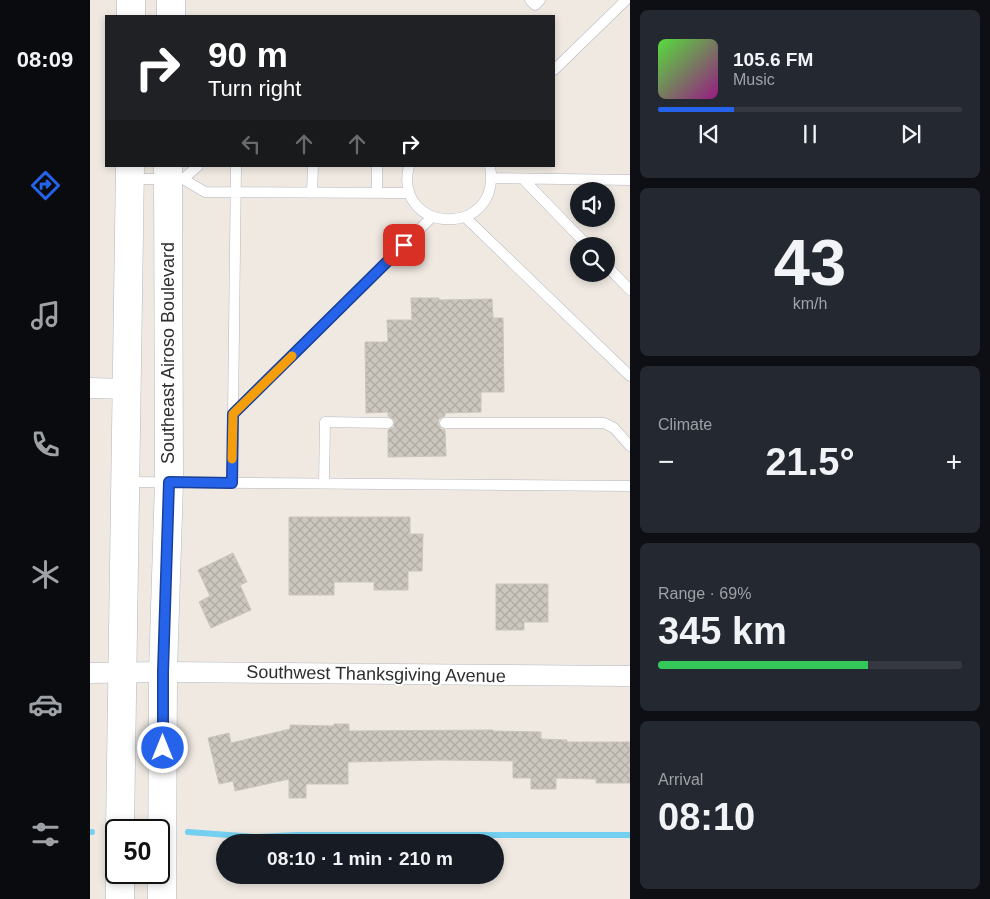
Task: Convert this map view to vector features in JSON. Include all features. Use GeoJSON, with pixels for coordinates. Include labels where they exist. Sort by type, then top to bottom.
{"type":"FeatureCollection","features":[{"type":"Feature","properties":{"kind":"main road"},"geometry":{"type":"LineString","coordinates":[[131,0],[131,15]]}},
{"type":"Feature","properties":{"kind":"main road"},"geometry":{"type":"LineString","coordinates":[[171,0],[171,15]]}},
{"type":"Feature","properties":{"kind":"main road"},"geometry":{"type":"LineString","coordinates":[[120,819],[130,172]]}},
{"type":"Feature","properties":{"kind":"main road","name":"Southeast Airoso Boulevard"},"geometry":{"type":"LineString","coordinates":[[162,899],[163,672],[169,482],[173,175]]}},
{"type":"Feature","properties":{"kind":"main road"},"geometry":{"type":"LineString","coordinates":[[120,884],[120,899]]}},
{"type":"Feature","properties":{"kind":"street"},"geometry":{"type":"LineString","coordinates":[[90,388],[127,389]]}},
{"type":"Feature","properties":{"kind":"street","name":"Southwest Thanksgiving Avenue"},"geometry":{"type":"LineString","coordinates":[[90,673],[630,676]]}},
{"type":"Feature","properties":{"kind":"lane"},"geometry":{"type":"LineString","coordinates":[[530,0],[535,5],[540,0]]}},
{"type":"Feature","properties":{"kind":"lane"},"geometry":{"type":"LineString","coordinates":[[555,69],[626,0]]}},
{"type":"Feature","properties":{"kind":"lane"},"geometry":{"type":"LineString","coordinates":[[130,172],[173,175],[195,167]]}},
{"type":"Feature","properties":{"kind":"lane"},"geometry":{"type":"LineString","coordinates":[[232,483],[236,167]]}},
{"type":"Feature","properties":{"kind":"lane"},"geometry":{"type":"LineString","coordinates":[[312,193],[313,167]]}},
{"type":"Feature","properties":{"kind":"lane"},"geometry":{"type":"LineString","coordinates":[[377,167],[377,193]]}},
{"type":"Feature","properties":{"kind":"lane"},"geometry":{"type":"LineString","coordinates":[[409,167],[406,177],[409,193],[418,207],[432,217],[448,220],[465,217],[479,208],[488,195],[492,178],[490,167]]}},
{"type":"Feature","properties":{"kind":"lane"},"geometry":{"type":"LineString","coordinates":[[173,175],[205,192],[409,193]]}},
{"type":"Feature","properties":{"kind":"lane"},"geometry":{"type":"LineString","coordinates":[[492,178],[630,180]]}},
{"type":"Feature","properties":{"kind":"lane"},"geometry":{"type":"LineString","coordinates":[[523,179],[579,237]]}},
{"type":"Feature","properties":{"kind":"lane"},"geometry":{"type":"LineString","coordinates":[[233,414],[432,217]]}},
{"type":"Feature","properties":{"kind":"lane"},"geometry":{"type":"LineString","coordinates":[[465,217],[630,376]]}},
{"type":"Feature","properties":{"kind":"lane"},"geometry":{"type":"LineString","coordinates":[[615,274],[630,290]]}},
{"type":"Feature","properties":{"kind":"lane"},"geometry":{"type":"LineString","coordinates":[[324,483],[325,422],[388,423]]}},
{"type":"Feature","properties":{"kind":"lane"},"geometry":{"type":"LineString","coordinates":[[445,423],[604,423],[614,428],[630,446]]}},
{"type":"Feature","properties":{"kind":"lane"},"geometry":{"type":"LineString","coordinates":[[125,482],[630,486]]}},
{"type":"Feature","properties":{"kind":"building"},"geometry":{"type":"Polygon","coordinates":[[[411,298],[439,298],[439,300],[492,299],[493,318],[503,318],[504,392],[481,392],[481,412],[445,413],[445,416],[439,419],[438,423],[441,429],[445,430],[446,456],[388,457],[388,430],[394,427],[394,420],[388,416],[388,412],[366,413],[365,342],[388,342],[387,320],[412,320],[411,298]]]}},
{"type":"Feature","properties":{"kind":"building"},"geometry":{"type":"Polygon","coordinates":[[[289,517],[410,517],[410,534],[423,534],[422,571],[408,571],[408,590],[374,590],[374,582],[334,582],[334,595],[289,595],[289,517]]]}},
{"type":"Feature","properties":{"kind":"building"},"geometry":{"type":"Polygon","coordinates":[[[233,553],[247,582],[240,585],[251,610],[211,628],[199,602],[210,596],[198,570],[233,553]]]}},
{"type":"Feature","properties":{"kind":"building"},"geometry":{"type":"Polygon","coordinates":[[[496,584],[548,584],[548,622],[524,622],[524,630],[496,630],[496,584]]]}},
{"type":"Feature","properties":{"kind":"building"},"geometry":{"type":"Polygon","coordinates":[[[334,724],[349,724],[349,731],[493,730],[541,732],[541,739],[567,740],[567,742],[630,742],[630,783],[596,783],[596,779],[556,778],[556,789],[531,789],[531,778],[513,778],[513,761],[439,760],[348,762],[348,784],[306,784],[306,798],[289,798],[289,779],[235,791],[233,781],[219,784],[208,738],[229,733],[231,743],[290,729],[290,725],[334,726],[334,724]]]}},
{"type":"Feature","properties":{"kind":"waterway"},"geometry":{"type":"LineString","coordinates":[[188,832],[256,837],[296,835],[630,835]]}},
{"type":"Feature","properties":{"kind":"slow traffic"},"geometry":{"type":"LineString","coordinates":[[232,459],[233,414],[292,356]]}},
{"type":"Feature","properties":{"kind":"route"},"geometry":{"type":"LineString","coordinates":[[163,748],[163,672],[169,482],[232,483],[233,414],[404,245]]}}]}
